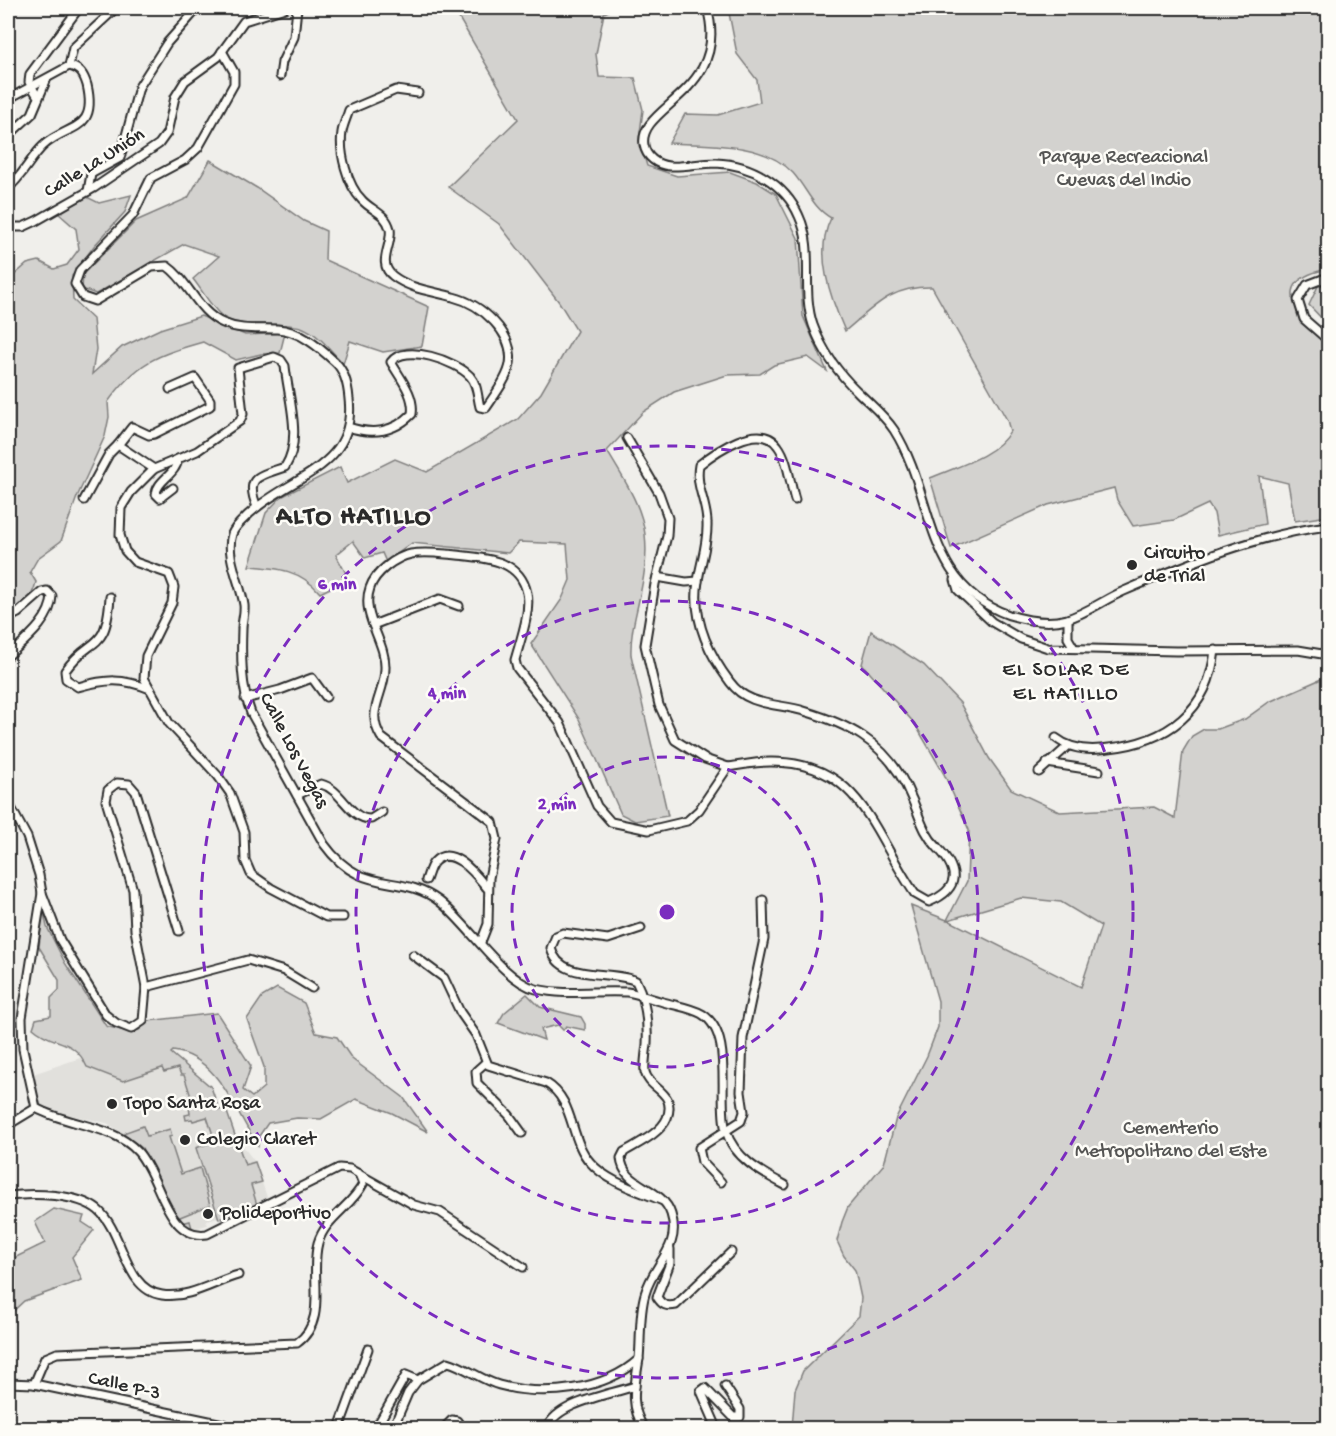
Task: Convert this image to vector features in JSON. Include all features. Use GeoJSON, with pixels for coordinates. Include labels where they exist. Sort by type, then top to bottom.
{"type":"FeatureCollection","features":[{"type":"Feature","properties":{"kind":"street"},"geometry":{"type":"LineString","coordinates":[[8,99],[69,66],[73,48],[116,8]]}},
{"type":"Feature","properties":{"kind":"street"},"geometry":{"type":"LineString","coordinates":[[88,191],[91,174],[120,158],[139,87],[167,43],[198,8]]}},
{"type":"Feature","properties":{"kind":"street","name":"Calle La Unión"},"geometry":{"type":"LineString","coordinates":[[8,227],[29,225],[88,191],[164,139],[170,127],[172,107],[178,90],[191,75],[211,62],[222,51],[244,21],[285,8]]}},
{"type":"Feature","properties":{"kind":"street"},"geometry":{"type":"LineString","coordinates":[[280,76],[282,62],[294,37],[297,8]]}},
{"type":"Feature","properties":{"kind":"street"},"geometry":{"type":"LineString","coordinates":[[707,8],[712,32],[705,65],[685,91],[646,128],[644,138],[647,153],[657,162],[670,166],[713,163],[743,167],[774,184],[791,201],[805,233],[807,296],[817,335],[844,378],[881,413],[898,436],[934,536],[953,574],[958,590],[976,608],[1008,632],[1041,646],[1298,650],[1329,655]]}},
{"type":"Feature","properties":{"kind":"street"},"geometry":{"type":"LineString","coordinates":[[38,97],[29,82],[30,74],[75,11]]}},
{"type":"Feature","properties":{"kind":"street","name":"Calle Los Vegas"},"geometry":{"type":"LineString","coordinates":[[222,51],[234,72],[234,84],[198,148],[185,160],[151,178],[133,215],[80,270],[75,284],[83,297],[95,301],[152,267],[167,266],[180,275],[200,306],[223,323],[249,330],[279,329],[302,335],[337,363],[348,384],[350,405],[348,427],[333,458],[257,507],[239,523],[232,534],[230,545],[244,605],[245,699],[297,795],[336,860],[370,881],[410,888],[438,900],[481,942],[501,966],[519,981],[534,988],[577,993],[629,992],[692,1010],[710,1020],[722,1062],[726,1131]]}},
{"type":"Feature","properties":{"kind":"street","name":"Calle La Unión"},"geometry":{"type":"LineString","coordinates":[[8,188],[44,145],[76,128],[86,115],[88,100],[86,82],[80,70],[69,66]]}},
{"type":"Feature","properties":{"kind":"street"},"geometry":{"type":"LineString","coordinates":[[8,136],[32,114],[49,77]]}},
{"type":"Feature","properties":{"kind":"street"},"geometry":{"type":"LineString","coordinates":[[348,427],[375,433],[397,426],[412,414],[411,400],[401,375],[391,362],[405,354],[416,353],[442,360],[468,373],[477,387],[480,407],[483,408],[486,408],[510,366],[511,348],[493,320],[470,303],[422,291],[393,277],[387,271],[386,254],[390,228],[383,215],[362,200],[350,182],[342,154],[342,131],[350,110],[396,90],[418,93]]}},
{"type":"Feature","properties":{"kind":"street"},"geometry":{"type":"LineString","coordinates":[[1329,277],[1307,285],[1298,300],[1304,319],[1329,340]]}},
{"type":"Feature","properties":{"kind":"street"},"geometry":{"type":"LineString","coordinates":[[257,507],[250,492],[252,483],[257,477],[285,467],[292,453],[294,439],[285,366],[281,360],[274,357],[238,368],[243,414],[240,421],[207,445],[154,469],[131,492],[121,508],[120,535],[125,551],[135,562],[159,569],[169,574],[173,581],[172,603],[146,656],[143,670],[150,689],[169,723],[218,776],[230,793],[244,832],[245,860],[251,874],[265,885],[326,917],[343,917]]}},
{"type":"Feature","properties":{"kind":"street"},"geometry":{"type":"LineString","coordinates":[[84,500],[109,453],[132,427],[149,435],[154,434],[210,406],[210,400],[195,378],[170,389]]}},
{"type":"Feature","properties":{"kind":"street"},"geometry":{"type":"LineString","coordinates":[[627,438],[659,493],[668,518],[667,536],[645,645],[659,705],[675,740],[705,759],[728,767],[770,762],[819,770],[852,792],[915,894],[929,902],[943,896],[951,884],[954,868],[948,857],[929,839],[897,770],[882,752],[840,723],[802,710],[766,705],[745,696],[731,684],[705,644],[696,602],[698,581],[708,538],[707,513],[696,478],[699,465],[740,441],[758,436],[771,438],[779,447],[795,500]]}},
{"type":"Feature","properties":{"kind":"street"},"geometry":{"type":"LineString","coordinates":[[118,445],[154,469]]}},
{"type":"Feature","properties":{"kind":"street"},"geometry":{"type":"LineString","coordinates":[[173,488],[163,498],[157,497],[158,486],[176,470],[178,459]]}},
{"type":"Feature","properties":{"kind":"street"},"geometry":{"type":"LineString","coordinates":[[953,574],[982,602],[1006,614],[1030,620],[1068,619],[1124,591],[1223,550],[1269,536],[1329,526]]}},
{"type":"Feature","properties":{"kind":"street"},"geometry":{"type":"LineString","coordinates":[[481,942],[488,924],[487,888],[497,839],[493,822],[381,737],[375,727],[373,717],[385,670],[385,660],[369,606],[370,587],[384,569],[395,561],[410,554],[492,559],[511,567],[521,577],[528,594],[515,660],[517,668],[560,723],[597,806],[611,822],[649,830],[687,821],[699,810],[728,767]]}},
{"type":"Feature","properties":{"kind":"street"},"geometry":{"type":"LineString","coordinates":[[657,577],[686,582],[698,581]]}},
{"type":"Feature","properties":{"kind":"street"},"geometry":{"type":"LineString","coordinates":[[8,618],[18,613],[42,592],[47,591],[52,596],[52,601],[37,630],[8,656]]}},
{"type":"Feature","properties":{"kind":"street"},"geometry":{"type":"LineString","coordinates":[[110,597],[109,621],[103,636],[70,664],[64,671],[66,679],[78,687],[117,679],[130,681],[150,689]]}},
{"type":"Feature","properties":{"kind":"street"},"geometry":{"type":"LineString","coordinates":[[373,625],[440,599],[459,606]]}},
{"type":"Feature","properties":{"kind":"street"},"geometry":{"type":"LineString","coordinates":[[1068,619],[1067,634],[1074,648]]}},
{"type":"Feature","properties":{"kind":"street"},"geometry":{"type":"LineString","coordinates":[[1056,738],[1067,747],[1090,749],[1139,743],[1161,734],[1196,705],[1207,687],[1215,650]]}},
{"type":"Feature","properties":{"kind":"street"},"geometry":{"type":"LineString","coordinates":[[245,699],[280,690],[312,678],[326,697]]}},
{"type":"Feature","properties":{"kind":"street"},"geometry":{"type":"LineString","coordinates":[[1039,772],[1067,747]]}},
{"type":"Feature","properties":{"kind":"street"},"geometry":{"type":"LineString","coordinates":[[1047,763],[1099,771]]}},
{"type":"Feature","properties":{"kind":"street"},"geometry":{"type":"LineString","coordinates":[[8,802],[27,837],[42,893],[60,940],[106,1015],[125,1028],[138,1026],[145,1012],[146,987],[135,930],[134,890],[112,828],[106,801],[108,790],[117,783],[129,784],[136,792],[180,931]]}},
{"type":"Feature","properties":{"kind":"street"},"geometry":{"type":"LineString","coordinates":[[297,795],[321,784],[333,789],[359,817],[371,819],[382,812]]}},
{"type":"Feature","properties":{"kind":"street"},"geometry":{"type":"LineString","coordinates":[[426,880],[433,863],[443,857],[454,858],[469,866],[487,888]]}},
{"type":"Feature","properties":{"kind":"street"},"geometry":{"type":"LineString","coordinates":[[36,1108],[23,1049],[22,1018],[42,893]]}},
{"type":"Feature","properties":{"kind":"street"},"geometry":{"type":"LineString","coordinates":[[721,1182],[702,1162],[699,1148],[741,1121],[744,1112],[741,1092],[743,1038],[764,939],[763,900]]}},
{"type":"Feature","properties":{"kind":"street"},"geometry":{"type":"LineString","coordinates":[[641,928],[608,939],[563,933],[556,936],[551,948],[558,961],[574,970],[636,981],[642,997],[647,1024],[645,1071],[648,1078],[663,1092],[669,1104],[667,1119],[659,1129],[624,1152],[621,1165],[627,1175],[658,1194],[666,1202],[675,1232],[670,1249],[670,1263],[657,1297],[662,1304],[676,1305],[731,1252]]}},
{"type":"Feature","properties":{"kind":"street"},"geometry":{"type":"LineString","coordinates":[[414,955],[444,978],[460,1012],[476,1035],[486,1062],[491,1067],[546,1083],[554,1088],[568,1111],[583,1154],[598,1170],[666,1202]]}},
{"type":"Feature","properties":{"kind":"street"},"geometry":{"type":"LineString","coordinates":[[146,987],[248,960],[284,971],[312,988]]}},
{"type":"Feature","properties":{"kind":"street"},"geometry":{"type":"LineString","coordinates":[[486,1062],[477,1071],[477,1083],[509,1115],[522,1133]]}},
{"type":"Feature","properties":{"kind":"street"},"geometry":{"type":"LineString","coordinates":[[8,1125],[36,1108]]}},
{"type":"Feature","properties":{"kind":"street"},"geometry":{"type":"LineString","coordinates":[[36,1108],[62,1120],[109,1133],[136,1150],[152,1171],[175,1222],[185,1232],[195,1236],[207,1234],[339,1168],[359,1174],[414,1205],[440,1212],[523,1268]]}},
{"type":"Feature","properties":{"kind":"street"},"geometry":{"type":"LineString","coordinates":[[726,1131],[740,1153],[755,1169],[785,1185]]}},
{"type":"Feature","properties":{"kind":"street"},"geometry":{"type":"LineString","coordinates":[[34,1384],[45,1358],[57,1353],[297,1343],[306,1337],[315,1313],[315,1260],[318,1240],[332,1219],[356,1197],[363,1184],[359,1174]]}},
{"type":"Feature","properties":{"kind":"street"},"geometry":{"type":"LineString","coordinates":[[8,1196],[46,1196],[81,1201],[96,1209],[109,1222],[137,1280],[150,1292],[173,1296],[238,1275]]}},
{"type":"Feature","properties":{"kind":"street"},"geometry":{"type":"LineString","coordinates":[[644,1428],[637,1418],[633,1400],[644,1296],[651,1275],[670,1249]]}},
{"type":"Feature","properties":{"kind":"street"},"geometry":{"type":"LineString","coordinates":[[339,1428],[368,1349]]}},
{"type":"Feature","properties":{"kind":"street"},"geometry":{"type":"LineString","coordinates":[[393,1428],[408,1393],[418,1380],[448,1362],[497,1385],[532,1391],[556,1390],[611,1379],[639,1359]]}},
{"type":"Feature","properties":{"kind":"street"},"geometry":{"type":"LineString","coordinates":[[376,1428],[406,1375],[418,1380]]}},
{"type":"Feature","properties":{"kind":"street","name":"Calle P-3"},"geometry":{"type":"LineString","coordinates":[[8,1383],[34,1384],[183,1418],[223,1424],[231,1428]]}},
{"type":"Feature","properties":{"kind":"street"},"geometry":{"type":"LineString","coordinates":[[547,1428],[557,1413],[569,1407],[635,1386]]}},
{"type":"Feature","properties":{"kind":"street"},"geometry":{"type":"LineString","coordinates":[[717,1428],[701,1391],[705,1388],[733,1417],[740,1417],[740,1409],[725,1386]]}},
{"type":"Feature","properties":{"kind":"street"},"geometry":{"type":"LineString","coordinates":[[444,1428],[453,1420],[457,1420],[462,1428]]}},
{"type":"Feature","properties":{"kind":"shaded area","name":"Colegio Claret"},"geometry":{"type":"Polygon","coordinates":[[[171,1053],[211,1087],[219,1110],[226,1109],[235,1136],[255,1162],[268,1200],[206,1221],[207,1225],[193,1229],[193,1232],[174,1216],[153,1167],[138,1144],[107,1123],[49,1111],[40,1104],[33,1074],[83,1057],[87,1067],[123,1081],[163,1068],[171,1053]]]}},
{"type":"Feature","properties":{"kind":"green space"},"geometry":{"type":"Polygon","coordinates":[[[453,8],[615,8],[604,13],[596,54],[599,77],[635,78],[643,110],[639,140],[647,166],[677,176],[730,172],[757,182],[776,194],[798,238],[803,316],[827,371],[808,357],[774,365],[760,374],[727,375],[674,392],[643,412],[607,451],[636,502],[645,532],[645,568],[633,630],[631,655],[668,816],[635,821],[621,814],[579,719],[531,644],[562,599],[570,580],[567,544],[519,542],[508,553],[412,543],[386,562],[382,553],[365,558],[353,541],[336,555],[349,579],[320,593],[313,585],[297,575],[279,569],[249,566],[266,513],[281,497],[340,467],[347,483],[395,459],[427,472],[518,419],[541,393],[577,331],[559,302],[499,224],[448,187],[518,119],[453,8]]]}},
{"type":"Feature","properties":{"kind":"green space","name":"Parque Recreacional Cuevas del Indio"},"geometry":{"type":"Polygon","coordinates":[[[728,8],[1328,8],[1328,269],[1309,275],[1297,283],[1293,292],[1294,303],[1300,314],[1328,347],[1328,516],[1295,521],[1288,483],[1259,476],[1265,524],[1218,535],[1214,513],[1208,504],[1174,520],[1133,526],[1117,500],[1114,488],[1048,505],[951,548],[930,478],[986,454],[1004,440],[1010,431],[1007,420],[932,287],[905,290],[884,299],[845,331],[829,290],[824,260],[826,232],[831,218],[815,204],[793,173],[767,155],[751,150],[718,145],[669,143],[685,114],[718,115],[760,102],[757,80],[737,54],[728,8]]]}},
{"type":"Feature","properties":{"kind":"green space"},"geometry":{"type":"Polygon","coordinates":[[[210,160],[257,188],[304,221],[326,231],[325,260],[429,307],[422,346],[383,352],[350,341],[343,364],[319,338],[301,327],[282,324],[249,324],[230,320],[214,308],[193,279],[219,256],[184,244],[96,294],[82,289],[83,274],[136,221],[188,198],[210,160]]]}},
{"type":"Feature","properties":{"kind":"green space"},"geometry":{"type":"Polygon","coordinates":[[[131,195],[125,212],[94,246],[72,276],[73,300],[93,319],[96,349],[92,374],[122,347],[160,329],[201,316],[245,335],[285,333],[280,353],[261,354],[236,360],[203,342],[160,356],[129,378],[108,402],[109,417],[105,436],[77,497],[61,541],[38,558],[30,572],[36,582],[32,593],[22,605],[8,615],[8,277],[12,277],[27,264],[39,261],[54,269],[67,265],[79,249],[76,229],[58,213],[87,197],[99,203],[131,195]]]}},
{"type":"Feature","properties":{"kind":"green space"},"geometry":{"type":"Polygon","coordinates":[[[1328,285],[1328,325],[1309,305],[1318,286],[1328,285]]]}},
{"type":"Feature","properties":{"kind":"green space","name":"Cementerio Metropolitano del Este"},"geometry":{"type":"Polygon","coordinates":[[[871,631],[924,665],[960,703],[989,758],[1011,789],[1060,812],[1154,807],[1175,818],[1183,751],[1192,736],[1204,729],[1218,729],[1245,719],[1269,702],[1328,676],[1328,1428],[792,1428],[795,1390],[803,1371],[859,1316],[861,1298],[855,1270],[844,1256],[837,1241],[842,1222],[848,1207],[884,1164],[896,1118],[927,1056],[938,1027],[938,1001],[911,906],[947,920],[967,881],[969,830],[944,774],[915,724],[862,664],[871,631]],[[1021,898],[948,920],[1081,987],[1101,926],[1061,902],[1021,898]]]}},
{"type":"Feature","properties":{"kind":"green space"},"geometry":{"type":"Polygon","coordinates":[[[43,908],[47,927],[65,963],[106,1026],[125,1031],[139,1030],[148,1021],[217,1013],[251,1066],[243,1090],[252,1097],[264,1087],[264,1067],[247,1019],[262,997],[277,988],[304,1003],[316,1033],[337,1037],[352,1059],[403,1097],[428,1132],[392,1113],[356,1099],[321,1119],[297,1118],[268,1123],[259,1136],[258,1146],[214,1075],[202,1063],[189,1055],[173,1051],[171,1053],[211,1087],[219,1110],[226,1109],[245,1165],[255,1162],[262,1182],[251,1185],[257,1205],[219,1219],[196,1148],[215,1141],[207,1117],[193,1121],[192,1119],[186,1120],[185,1115],[190,1114],[188,1099],[191,1097],[184,1075],[181,1075],[178,1068],[164,1072],[162,1068],[123,1081],[87,1067],[76,1050],[48,1038],[33,1028],[36,1019],[51,1016],[51,998],[59,990],[59,980],[39,947],[43,908]]]}},
{"type":"Feature","properties":{"kind":"green space"},"geometry":{"type":"Polygon","coordinates":[[[527,994],[540,1007],[581,1017],[585,1030],[566,1026],[563,1030],[558,1025],[541,1029],[544,1040],[498,1023],[504,1013],[527,994]]]}},
{"type":"Feature","properties":{"kind":"green space"},"geometry":{"type":"Polygon","coordinates":[[[143,1126],[147,1136],[170,1129],[172,1136],[169,1137],[181,1174],[200,1168],[210,1205],[180,1217],[182,1223],[190,1221],[193,1232],[175,1218],[142,1148],[124,1135],[126,1132],[143,1126]]]}},
{"type":"Feature","properties":{"kind":"green space"},"geometry":{"type":"Polygon","coordinates":[[[54,1209],[84,1216],[82,1222],[94,1230],[72,1257],[82,1280],[24,1301],[8,1316],[8,1261],[45,1243],[35,1222],[54,1209]]]}},
{"type":"Feature","properties":{"kind":"place","name":"Circuito de Trial"},"geometry":{"type":"Point","coordinates":[1132,565]}},
{"type":"Feature","properties":{"kind":"place","name":"Topo Santa Rosa"},"geometry":{"type":"Point","coordinates":[112,1104]}},
{"type":"Feature","properties":{"kind":"place","name":"Colegio Claret"},"geometry":{"type":"Point","coordinates":[185,1140]}},
{"type":"Feature","properties":{"kind":"place","name":"Polideportivo"},"geometry":{"type":"Point","coordinates":[208,1214]}},
{"type":"Feature","properties":{"kind":"district","name":"ALTO HATILLO"},"geometry":{"type":"Point","coordinates":[354,518]}},
{"type":"Feature","properties":{"kind":"district","name":"EL SOLAR DE EL HATILLO"},"geometry":{"type":"Point","coordinates":[1066,683]}}]}
